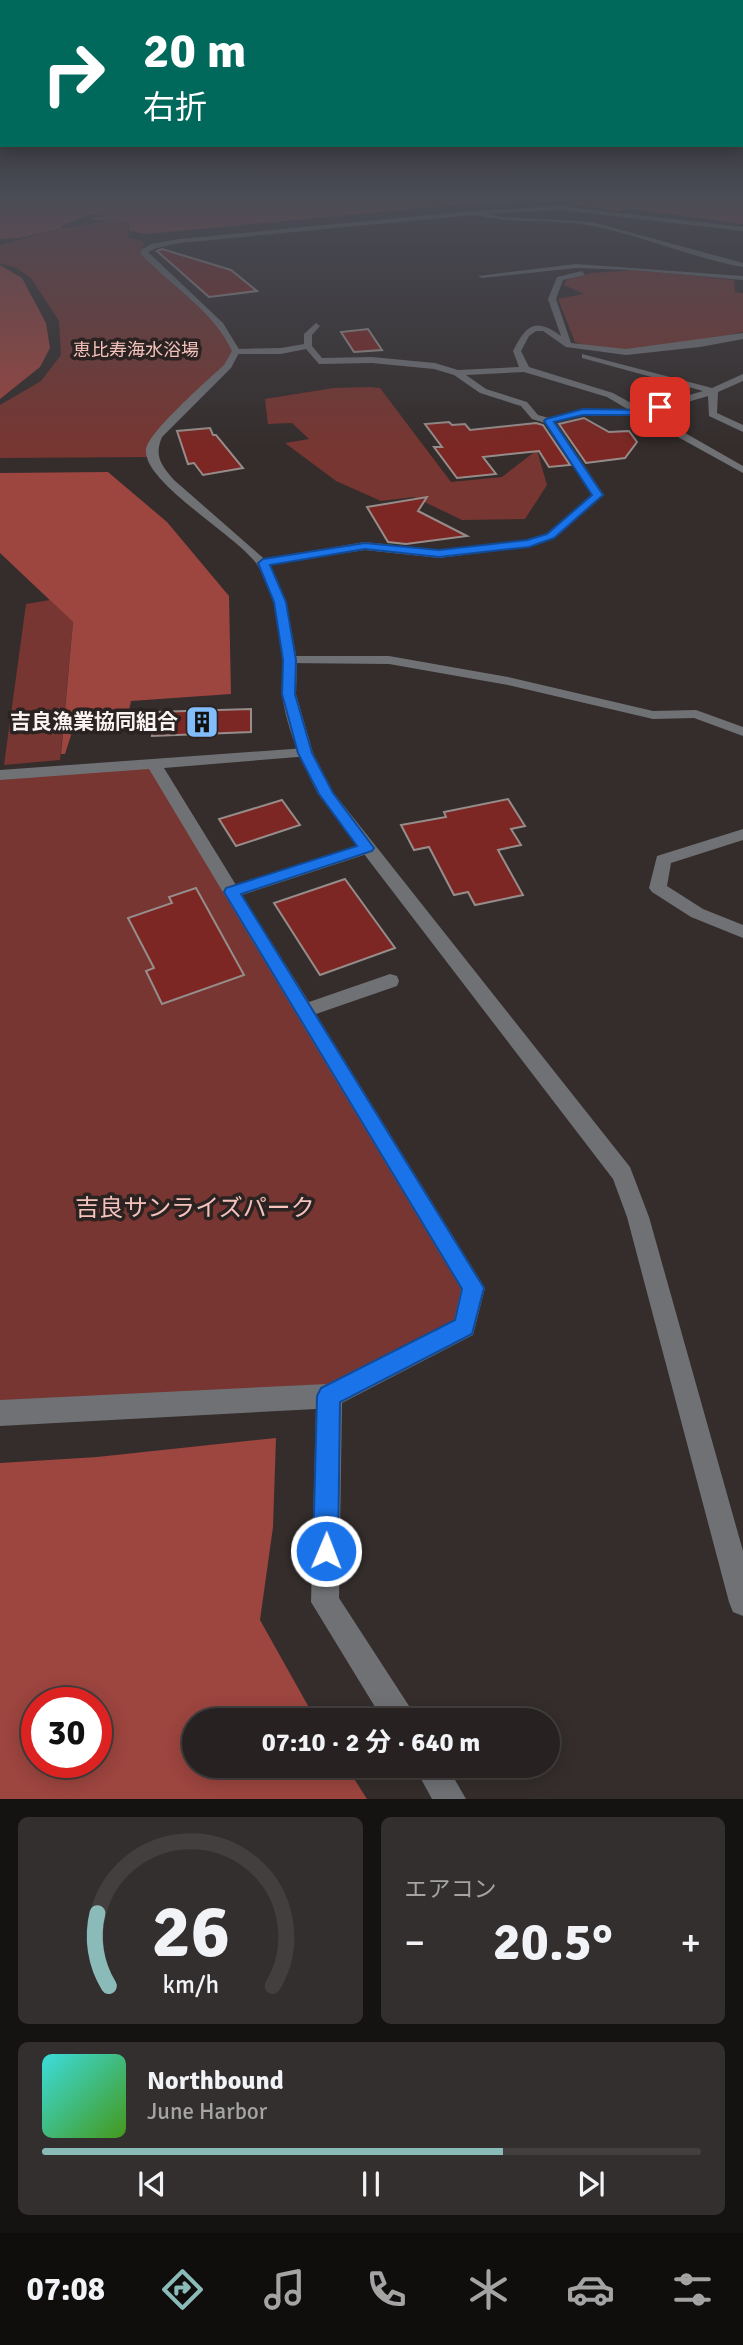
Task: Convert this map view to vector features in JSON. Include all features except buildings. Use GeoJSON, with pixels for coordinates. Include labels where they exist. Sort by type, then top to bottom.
{"type":"FeatureCollection","features":[{"type":"Feature","properties":{"kind":"street"},"geometry":{"type":"LineString","coordinates":[[170,280],[227,331],[236,351]]}},
{"type":"Feature","properties":{"kind":"street"},"geometry":{"type":"LineString","coordinates":[[560,280],[551,299],[566,335],[566,344]]}},
{"type":"Feature","properties":{"kind":"street"},"geometry":{"type":"LineString","coordinates":[[316,326],[308,334],[308,346],[318,361],[372,360],[435,366],[457,373],[484,391],[524,404],[535,417],[549,421],[583,412],[640,412],[713,391],[743,376]]}},
{"type":"Feature","properties":{"kind":"street"},"geometry":{"type":"LineString","coordinates":[[525,369],[517,351],[525,335],[534,328],[545,328],[588,358],[713,391]]}},
{"type":"Feature","properties":{"kind":"street"},"geometry":{"type":"LineString","coordinates":[[566,344],[626,352],[700,344],[743,336]]}},
{"type":"Feature","properties":{"kind":"street"},"geometry":{"type":"LineString","coordinates":[[236,351],[281,351],[308,346]]}},
{"type":"Feature","properties":{"kind":"street"},"geometry":{"type":"LineString","coordinates":[[236,351],[228,366],[157,436],[151,450],[155,465],[170,482],[263,563],[280,602],[289,660],[289,694],[305,753],[326,794],[622,1174],[638,1217],[743,1602]]}},
{"type":"Feature","properties":{"kind":"street"},"geometry":{"type":"LineString","coordinates":[[457,373],[525,369],[610,395],[743,470]]}},
{"type":"Feature","properties":{"kind":"street"},"geometry":{"type":"LineString","coordinates":[[713,391],[712,414],[743,429]]}},
{"type":"Feature","properties":{"kind":"street"},"geometry":{"type":"LineString","coordinates":[[263,563],[365,546],[439,554],[529,543],[551,536],[598,495],[549,421]]}},
{"type":"Feature","properties":{"kind":"street"},"geometry":{"type":"LineString","coordinates":[[289,660],[389,660],[508,681],[653,715],[696,714],[743,732]]}},
{"type":"Feature","properties":{"kind":"street"},"geometry":{"type":"LineString","coordinates":[[0,775],[305,753]]}},
{"type":"Feature","properties":{"kind":"street"},"geometry":{"type":"LineString","coordinates":[[0,1413],[329,1396],[464,1327],[473,1288],[153,764]]}},
{"type":"Feature","properties":{"kind":"street"},"geometry":{"type":"LineString","coordinates":[[743,834],[663,860],[658,888],[696,913],[743,932]]}},
{"type":"Feature","properties":{"kind":"street"},"geometry":{"type":"LineString","coordinates":[[232,892],[367,848]]}},
{"type":"Feature","properties":{"kind":"street"},"geometry":{"type":"LineString","coordinates":[[304,1011],[390,981]]}},
{"type":"Feature","properties":{"kind":"street"},"geometry":{"type":"LineString","coordinates":[[329,1396],[325,1602],[392,1708]]}},
{"type":"Feature","properties":{"kind":"street"},"geometry":{"type":"LineString","coordinates":[[437,1778],[450,1799]]}},
{"type":"Feature","properties":{"kind":"green space","name":"恵比寿海水浴場"},"geometry":{"type":"Polygon","coordinates":[[[32,280],[172,280],[227,331],[233,341],[233,359],[157,436],[153,457],[0,458],[0,405],[41,381],[61,355],[59,321],[32,280]]]}},
{"type":"Feature","properties":{"kind":"green space"},"geometry":{"type":"Polygon","coordinates":[[[566,280],[734,280],[735,292],[743,293],[743,332],[681,345],[637,350],[616,350],[575,342],[558,299],[584,294],[564,285],[566,280]]]}},
{"type":"Feature","properties":{"kind":"green space"},"geometry":{"type":"Polygon","coordinates":[[[333,388],[380,388],[451,482],[502,477],[537,450],[547,485],[525,519],[462,520],[414,497],[381,501],[336,481],[285,443],[309,439],[292,423],[268,424],[265,399],[333,388]]]}},
{"type":"Feature","properties":{"kind":"green space"},"geometry":{"type":"Polygon","coordinates":[[[50,600],[73,622],[60,760],[4,765],[26,604],[50,600]]]}},
{"type":"Feature","properties":{"kind":"green space","name":"吉良サンライズパーク"},"geometry":{"type":"Polygon","coordinates":[[[153,763],[473,1288],[464,1327],[329,1396],[0,1413],[0,775],[153,763]]]}},
{"type":"Feature","properties":{"kind":"shaded area"},"geometry":{"type":"Polygon","coordinates":[[[0,280],[23,280],[46,323],[50,348],[40,367],[0,399],[0,280]]]}},
{"type":"Feature","properties":{"kind":"shaded area"},"geometry":{"type":"Polygon","coordinates":[[[108,472],[167,522],[229,596],[231,694],[131,701],[129,710],[78,713],[65,754],[61,754],[73,622],[0,553],[0,473],[108,472]]]}},
{"type":"Feature","properties":{"kind":"shaded area"},"geometry":{"type":"Polygon","coordinates":[[[276,1438],[273,1527],[260,1620],[309,1708],[182,1708],[182,1778],[354,1778],[367,1799],[0,1799],[0,1463],[97,1457],[276,1438]]]}},
{"type":"Feature","properties":{"kind":"place","name":"吉良漁業協同組合"},"geometry":{"type":"Point","coordinates":[202,722]}},
{"type":"Feature","properties":{"kind":"route"},"geometry":{"type":"LineString","coordinates":[[326,1551],[329,1396],[464,1327],[473,1288],[232,892],[367,848],[326,794],[305,753],[289,694],[289,660],[280,602],[263,563],[365,546],[439,554],[529,543],[551,536],[598,495],[549,421],[583,412],[640,412],[660,407]]}}]}
